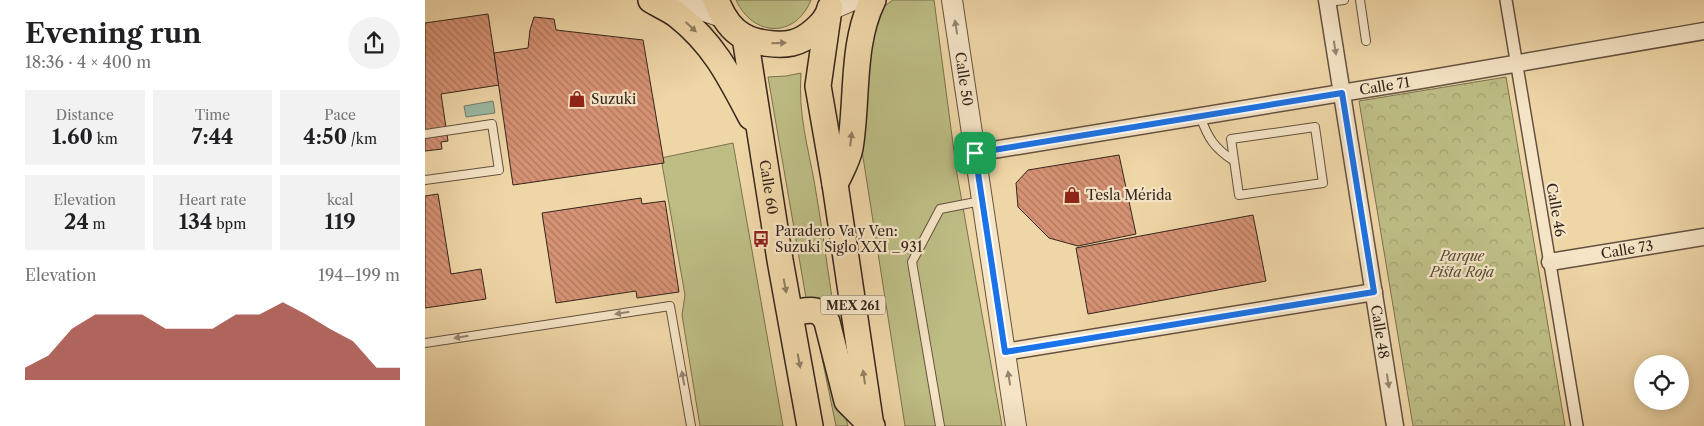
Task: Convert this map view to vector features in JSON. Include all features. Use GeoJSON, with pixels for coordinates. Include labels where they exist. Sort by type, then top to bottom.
{"type":"FeatureCollection","features":[{"type":"Feature","properties":{"kind":"main road"},"geometry":{"type":"LineString","coordinates":[[651,0],[677,14],[706,41],[721,61],[758,130]]}},
{"type":"Feature","properties":{"kind":"main road"},"geometry":{"type":"LineString","coordinates":[[835,184],[850,151],[858,51],[867,12],[873,0]]}},
{"type":"Feature","properties":{"kind":"main road"},"geometry":{"type":"LineString","coordinates":[[720,9],[736,31],[745,38],[761,43],[792,43],[814,31],[830,9]]}},
{"type":"Feature","properties":{"kind":"main road","name":"MEX 261"},"geometry":{"type":"LineString","coordinates":[[830,9],[819,86],[872,426]]}},
{"type":"Feature","properties":{"kind":"main road","name":"Calle 60"},"geometry":{"type":"LineString","coordinates":[[745,38],[758,130],[810,426]]}},
{"type":"Feature","properties":{"kind":"main road"},"geometry":{"type":"LineString","coordinates":[[791,313],[814,310],[823,314],[827,322],[847,401],[872,426]]}},
{"type":"Feature","properties":{"kind":"street"},"geometry":{"type":"LineString","coordinates":[[672,0],[720,9]]}},
{"type":"Feature","properties":{"kind":"street"},"geometry":{"type":"LineString","coordinates":[[830,9],[853,0]]}},
{"type":"Feature","properties":{"kind":"street","name":"Calle 50"},"geometry":{"type":"LineString","coordinates":[[952,0],[1016,426]]}},
{"type":"Feature","properties":{"kind":"street","name":"Calle 46"},"geometry":{"type":"LineString","coordinates":[[1506,0],[1577,426]]}},
{"type":"Feature","properties":{"kind":"street","name":"Calle 48"},"geometry":{"type":"LineString","coordinates":[[1327,1],[1395,426]]}},
{"type":"Feature","properties":{"kind":"street","name":"Calle 71"},"geometry":{"type":"LineString","coordinates":[[975,153],[1342,93],[1704,30]]}},
{"type":"Feature","properties":{"kind":"street","name":"Calle 73"},"geometry":{"type":"LineString","coordinates":[[1550,262],[1704,237]]}},
{"type":"Feature","properties":{"kind":"street"},"geometry":{"type":"LineString","coordinates":[[1005,352],[1374,292]]}},
{"type":"Feature","properties":{"kind":"lane"},"geometry":{"type":"LineString","coordinates":[[1327,1],[1344,0]]}},
{"type":"Feature","properties":{"kind":"lane"},"geometry":{"type":"LineString","coordinates":[[1360,0],[1366,41]]}},
{"type":"Feature","properties":{"kind":"lane"},"geometry":{"type":"LineString","coordinates":[[1200,116],[1208,138],[1220,152],[1234,161],[1239,195],[1323,183],[1315,127],[1231,139],[1234,161]]}},
{"type":"Feature","properties":{"kind":"lane"},"geometry":{"type":"LineString","coordinates":[[425,134],[493,124],[499,170],[425,180]]}},
{"type":"Feature","properties":{"kind":"lane"},"geometry":{"type":"LineString","coordinates":[[940,426],[911,262],[940,208],[983,201]]}},
{"type":"Feature","properties":{"kind":"lane"},"geometry":{"type":"LineString","coordinates":[[425,343],[670,306],[691,426]]}},
{"type":"Feature","properties":{"kind":"green space"},"geometry":{"type":"Polygon","coordinates":[[[736,0],[811,0],[804,13],[795,22],[785,27],[774,28],[763,27],[753,21],[743,12],[736,0]]]}},
{"type":"Feature","properties":{"kind":"green space"},"geometry":{"type":"Polygon","coordinates":[[[893,0],[934,0],[957,174],[1002,426],[905,426],[858,125],[867,31],[879,10],[893,0]]]}},
{"type":"Feature","properties":{"kind":"green space"},"geometry":{"type":"Polygon","coordinates":[[[801,73],[802,117],[818,202],[834,312],[806,298],[768,77],[801,73]]]}},
{"type":"Feature","properties":{"kind":"green space","name":"Parque Pista Roja"},"geometry":{"type":"Polygon","coordinates":[[[1506,77],[1565,426],[1413,426],[1359,101],[1506,77]]]}},
{"type":"Feature","properties":{"kind":"green space"},"geometry":{"type":"Polygon","coordinates":[[[733,143],[783,426],[700,426],[682,315],[685,295],[661,158],[733,143]]]}},
{"type":"Feature","properties":{"kind":"green space"},"geometry":{"type":"Polygon","coordinates":[[[815,324],[822,326],[848,426],[836,426],[815,324]]]}},
{"type":"Feature","properties":{"kind":"shaded area"},"geometry":{"type":"Polygon","coordinates":[[[493,101],[495,113],[466,117],[464,106],[493,101]]]}},
{"type":"Feature","properties":{"kind":"building"},"geometry":{"type":"Polygon","coordinates":[[[488,14],[499,85],[441,94],[448,141],[441,142],[442,149],[425,151],[425,23],[488,14]]]}},
{"type":"Feature","properties":{"kind":"building","name":"Suzuki"},"geometry":{"type":"Polygon","coordinates":[[[534,17],[554,19],[556,30],[643,40],[664,163],[513,185],[494,53],[528,48],[534,17]]]}},
{"type":"Feature","properties":{"kind":"building","name":"Tesla Mérida"},"geometry":{"type":"Polygon","coordinates":[[[1119,155],[1136,234],[1078,246],[1049,238],[1018,207],[1016,183],[1028,170],[1119,155]]]}},
{"type":"Feature","properties":{"kind":"building"},"geometry":{"type":"Polygon","coordinates":[[[438,194],[451,274],[481,269],[486,299],[425,308],[425,196],[438,194]]]}},
{"type":"Feature","properties":{"kind":"building"},"geometry":{"type":"Polygon","coordinates":[[[641,198],[642,204],[665,201],[679,292],[637,298],[636,291],[556,303],[542,213],[641,198]]]}},
{"type":"Feature","properties":{"kind":"building"},"geometry":{"type":"Polygon","coordinates":[[[1253,215],[1266,281],[1088,314],[1076,248],[1253,215]]]}},
{"type":"Feature","properties":{"kind":"place","name":"Suzuki"},"geometry":{"type":"Point","coordinates":[577,99]}},
{"type":"Feature","properties":{"kind":"place","name":"Tesla Mérida"},"geometry":{"type":"Point","coordinates":[1072,195]}},
{"type":"Feature","properties":{"kind":"place","name":"Paradero Va y Ven: Suzuki Siglo XXI _931"},"geometry":{"type":"Point","coordinates":[761,239]}},
{"type":"Feature","properties":{"kind":"route"},"geometry":{"type":"LineString","coordinates":[[1342,93],[1374,292],[1005,352],[975,153],[1342,93]]}}]}
